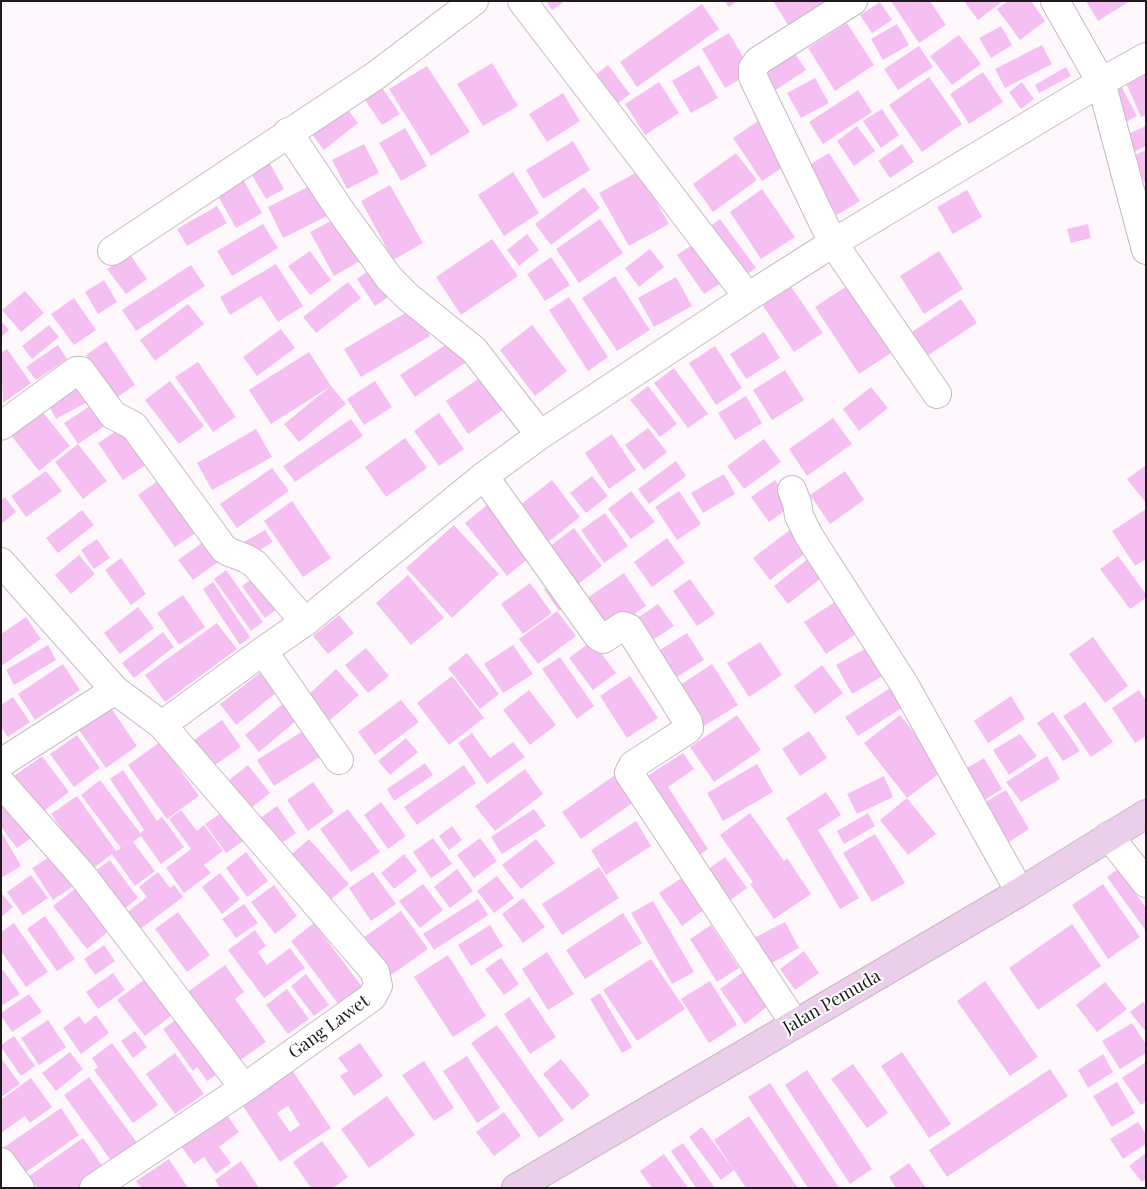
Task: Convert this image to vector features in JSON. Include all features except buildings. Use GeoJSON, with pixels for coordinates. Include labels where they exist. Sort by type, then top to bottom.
{"type":"FeatureCollection","features":[{"type":"Feature","properties":{"kind":"main road","name":"Jalan Pemuda"},"geometry":{"type":"LineString","coordinates":[[516,1188],[1020,892],[1146,814]]}},
{"type":"Feature","properties":{"kind":"street"},"geometry":{"type":"LineString","coordinates":[[112,251],[374,76],[474,1]]}},
{"type":"Feature","properties":{"kind":"street"},"geometry":{"type":"LineString","coordinates":[[522,1],[748,297]]}},
{"type":"Feature","properties":{"kind":"street"},"geometry":{"type":"LineString","coordinates":[[853,1],[758,61],[753,68],[753,77],[833,243],[937,394]]}},
{"type":"Feature","properties":{"kind":"street"},"geometry":{"type":"LineString","coordinates":[[1055,1],[1101,82],[1146,250]]}},
{"type":"Feature","properties":{"kind":"street"},"geometry":{"type":"LineString","coordinates":[[162,725],[305,622],[484,476],[540,435],[833,243],[1146,57]]}},
{"type":"Feature","properties":{"kind":"street"},"geometry":{"type":"LineString","coordinates":[[288,132],[340,210],[389,278],[408,298],[474,350],[540,435]]}},
{"type":"Feature","properties":{"kind":"street"},"geometry":{"type":"LineString","coordinates":[[1,426],[76,371],[81,371],[112,414],[134,426],[224,548],[256,564],[305,622]]}},
{"type":"Feature","properties":{"kind":"street"},"geometry":{"type":"LineString","coordinates":[[484,476],[598,636],[603,639],[623,626],[629,628],[688,722],[689,728],[687,730],[633,765],[629,773],[795,1024]]}},
{"type":"Feature","properties":{"kind":"street"},"geometry":{"type":"LineString","coordinates":[[792,490],[797,503],[798,516],[809,536],[904,684],[1020,892]]}},
{"type":"Feature","properties":{"kind":"street","name":"Gang Lawet"},"geometry":{"type":"LineString","coordinates":[[1,562],[115,690],[162,725],[375,972],[378,986],[372,997],[244,1088],[94,1188]]}},
{"type":"Feature","properties":{"kind":"street"},"geometry":{"type":"LineString","coordinates":[[263,651],[339,760]]}},
{"type":"Feature","properties":{"kind":"street"},"geometry":{"type":"LineString","coordinates":[[1,764],[115,690]]}},
{"type":"Feature","properties":{"kind":"street"},"geometry":{"type":"LineString","coordinates":[[1,783],[83,876],[244,1088]]}},
{"type":"Feature","properties":{"kind":"street"},"geometry":{"type":"LineString","coordinates":[[1109,836],[1146,883]]}},
{"type":"Feature","properties":{"kind":"street"},"geometry":{"type":"LineString","coordinates":[[1,1162],[20,1188]]}}]}
